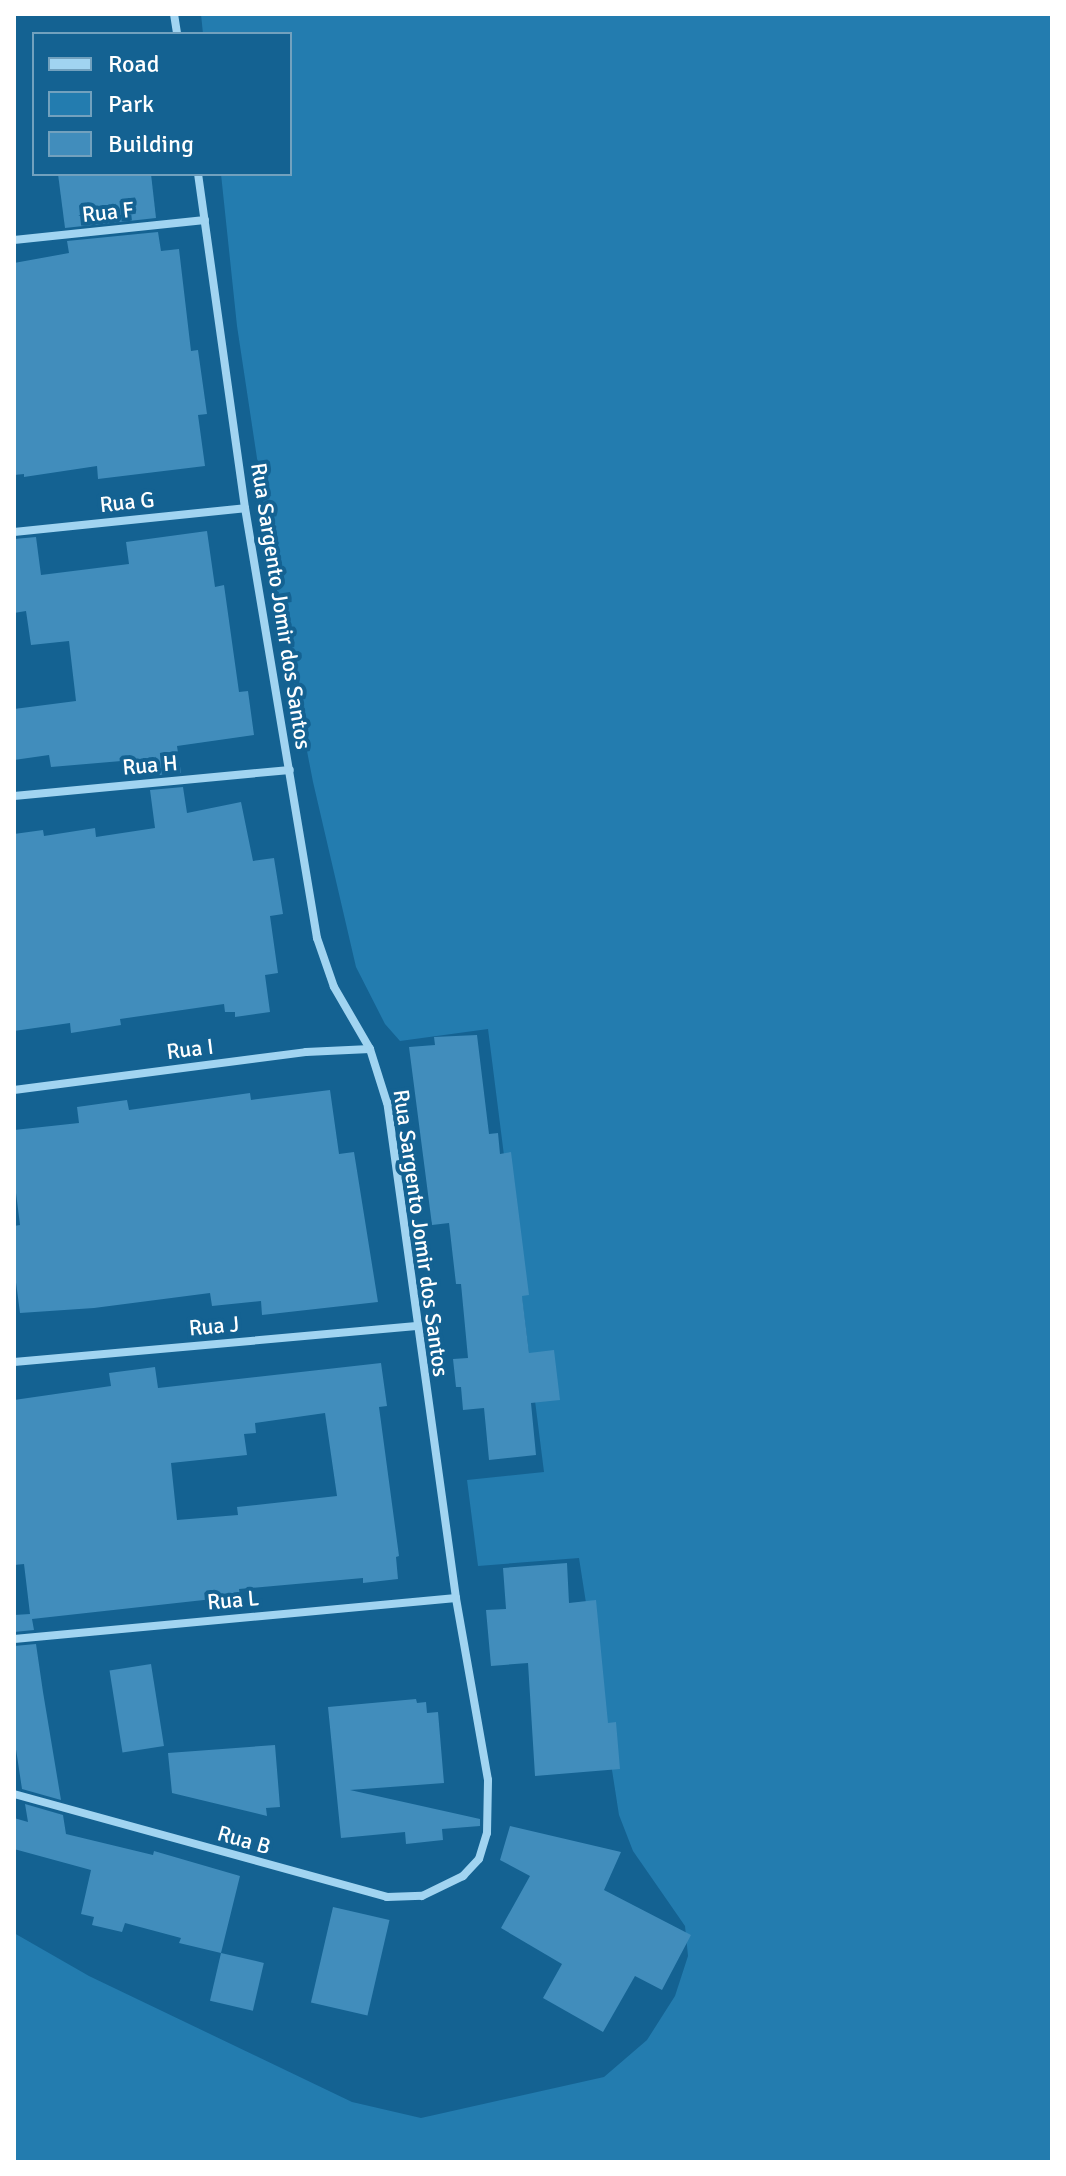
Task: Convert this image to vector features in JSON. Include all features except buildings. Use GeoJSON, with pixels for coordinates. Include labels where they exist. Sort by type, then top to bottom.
{"type":"FeatureCollection","features":[{"type":"Feature","properties":{"kind":"street","name":"Rua Sargento Jomir dos Santos"},"geometry":{"type":"LineString","coordinates":[[198,176],[245,508],[323,962],[349,1017],[370,1049],[387,1103],[456,1598],[490,1798],[484,1846],[473,1868],[463,1876]]}},
{"type":"Feature","properties":{"kind":"street","name":"Rua F"},"geometry":{"type":"LineString","coordinates":[[14,240],[205,220]]}},
{"type":"Feature","properties":{"kind":"street","name":"Rua G"},"geometry":{"type":"LineString","coordinates":[[14,532],[245,508]]}},
{"type":"Feature","properties":{"kind":"street","name":"Rua H"},"geometry":{"type":"LineString","coordinates":[[14,796],[290,770]]}},
{"type":"Feature","properties":{"kind":"street","name":"Rua I"},"geometry":{"type":"LineString","coordinates":[[14,1090],[306,1052],[370,1049]]}},
{"type":"Feature","properties":{"kind":"street","name":"Rua J"},"geometry":{"type":"LineString","coordinates":[[14,1362],[416,1326]]}},
{"type":"Feature","properties":{"kind":"street","name":"Rua L"},"geometry":{"type":"LineString","coordinates":[[14,1639],[456,1598]]}},
{"type":"Feature","properties":{"kind":"street","name":"Rua B"},"geometry":{"type":"LineString","coordinates":[[14,1794],[363,1893],[406,1898],[422,1896],[463,1876]]}},
{"type":"Feature","properties":{"kind":"green space"},"geometry":{"type":"Polygon","coordinates":[[[201,14],[1052,14],[1052,2162],[14,2162],[14,1933],[89,1976],[352,2102],[421,2118],[604,2077],[647,2040],[675,1996],[688,1956],[685,1926],[633,1851],[619,1815],[579,1558],[478,1566],[467,1480],[544,1472],[488,1029],[400,1041],[385,1024],[356,967],[313,782],[281,617],[237,326],[221,176],[292,176],[292,32],[203,32],[201,14]]]}}]}
